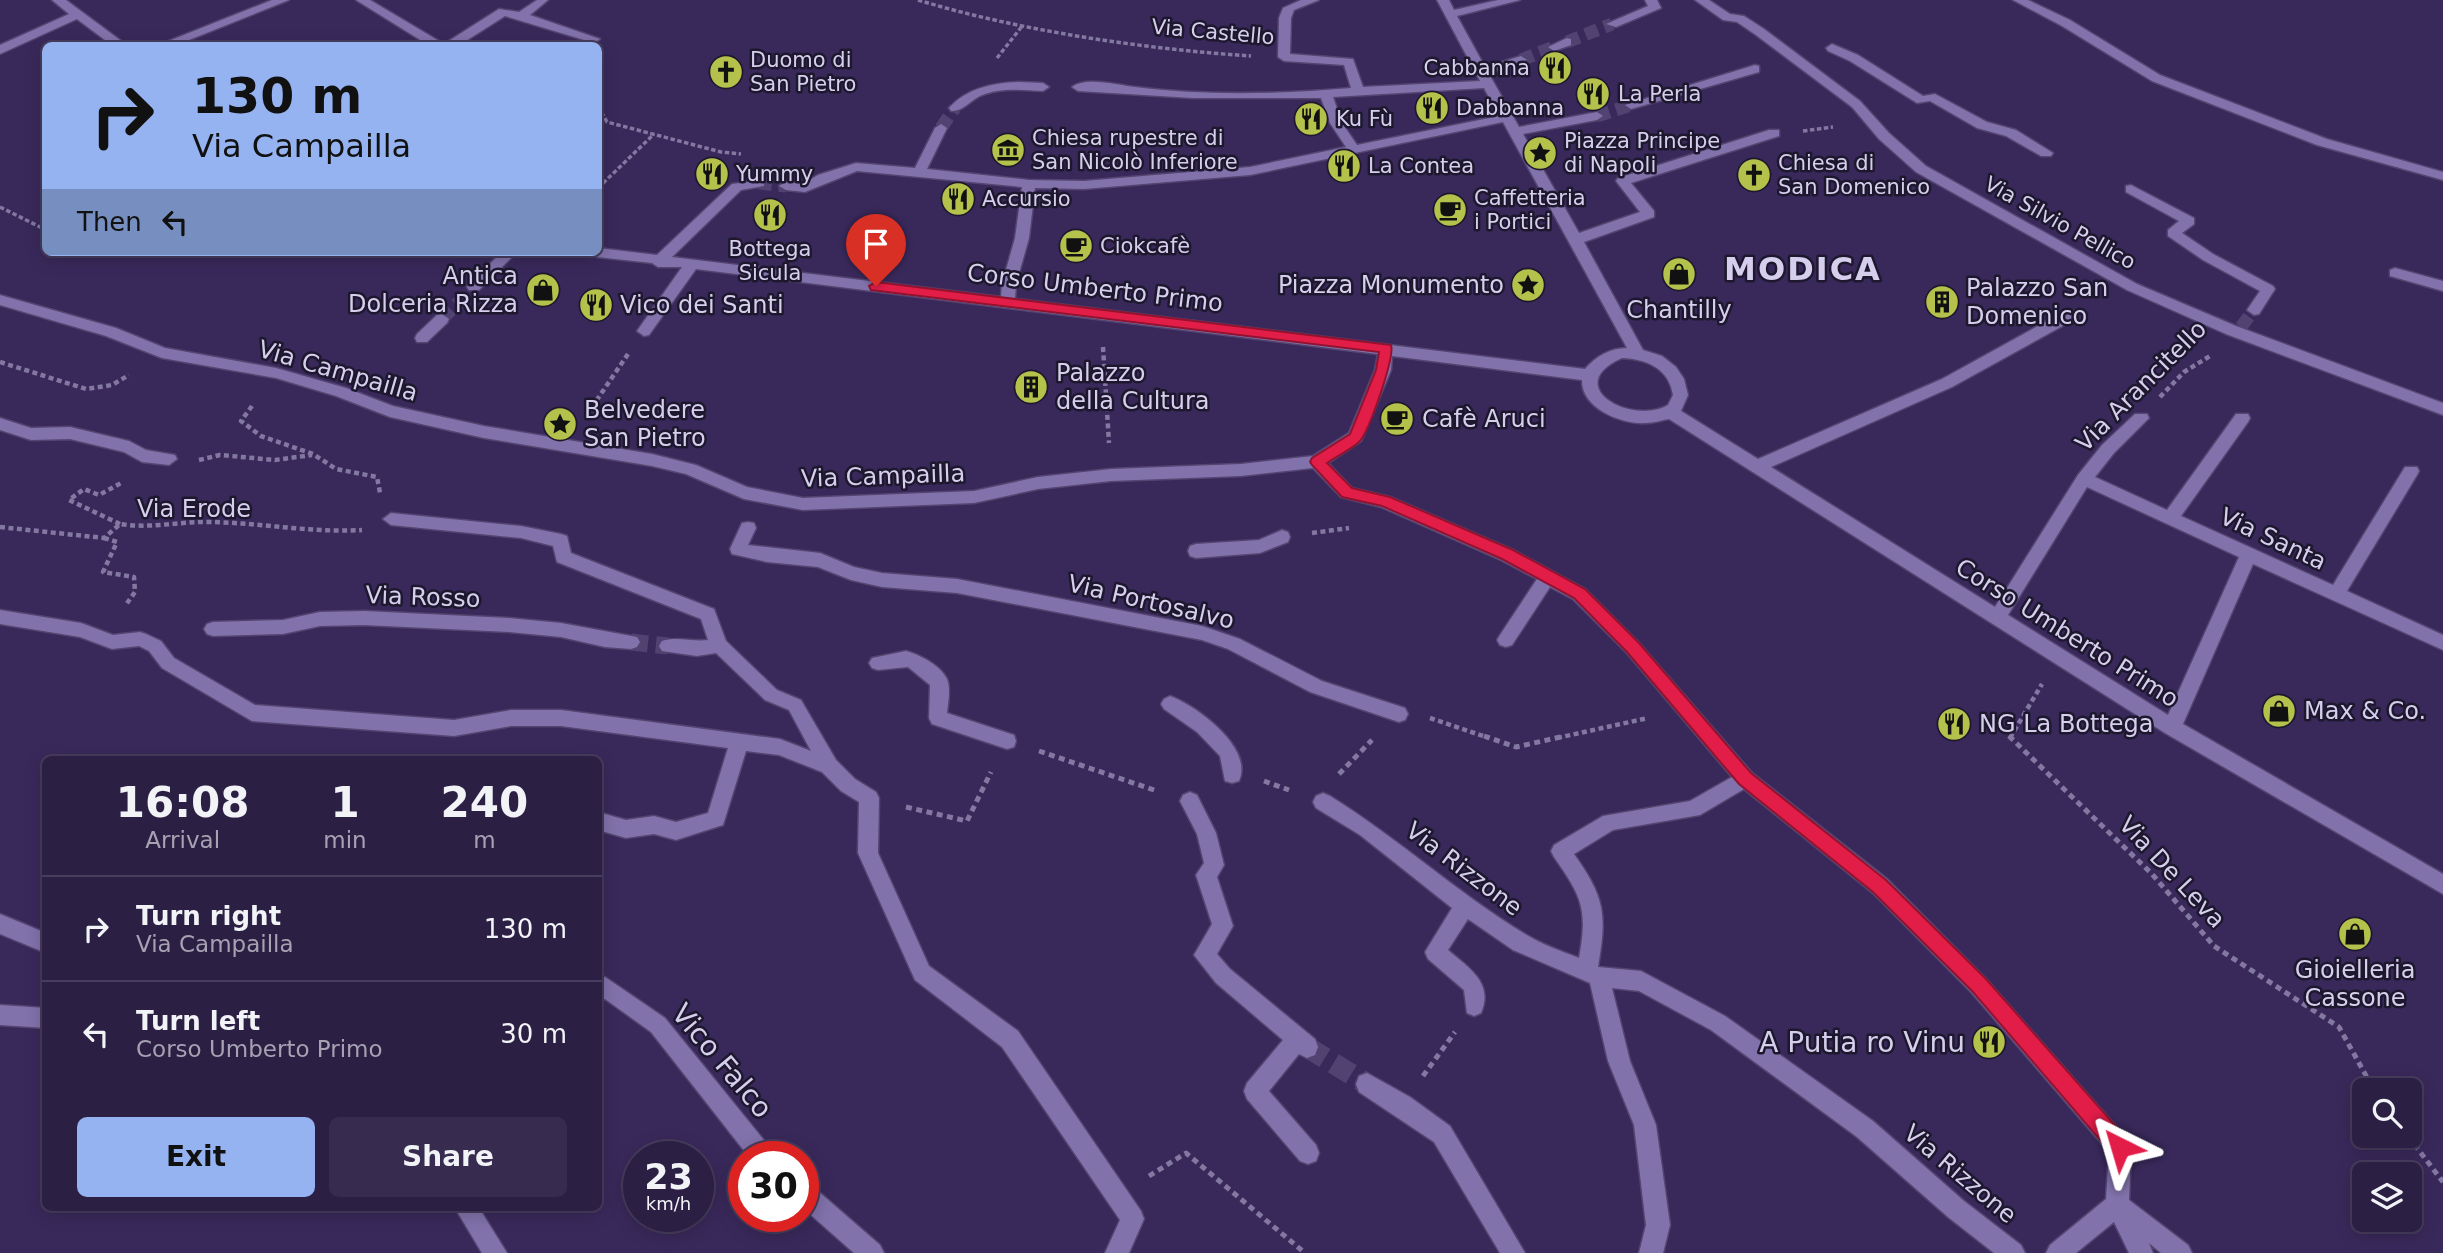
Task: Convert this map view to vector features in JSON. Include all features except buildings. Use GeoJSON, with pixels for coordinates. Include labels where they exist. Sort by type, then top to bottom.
{"type":"FeatureCollection","features":[{"type":"Feature","properties":{"kind":"street"},"geometry":{"type":"LineString","coordinates":[[58,0],[116,42]]}},
{"type":"Feature","properties":{"kind":"street"},"geometry":{"type":"LineString","coordinates":[[173,42],[283,0]]}},
{"type":"Feature","properties":{"kind":"street"},"geometry":{"type":"LineString","coordinates":[[362,0],[432,42]]}},
{"type":"Feature","properties":{"kind":"street"},"geometry":{"type":"LineString","coordinates":[[1284,57],[1285,18],[1289,8],[1313,0]]}},
{"type":"Feature","properties":{"kind":"street"},"geometry":{"type":"LineString","coordinates":[[1443,0],[1513,132],[1577,239],[1637,353]]}},
{"type":"Feature","properties":{"kind":"street"},"geometry":{"type":"LineString","coordinates":[[1450,14],[1514,0]]}},
{"type":"Feature","properties":{"kind":"street"},"geometry":{"type":"LineString","coordinates":[[1612,24],[1655,8],[1651,0]]}},
{"type":"Feature","properties":{"kind":"street","name":"Via Silvio Pellico"},"geometry":{"type":"LineString","coordinates":[[1701,0],[1727,17],[1740,19],[1760,32],[1856,104],[1921,169],[2132,287],[2443,410]]}},
{"type":"Feature","properties":{"kind":"street"},"geometry":{"type":"LineString","coordinates":[[2019,0],[2066,23],[2166,82],[2322,142],[2443,176]]}},
{"type":"Feature","properties":{"kind":"street"},"geometry":{"type":"LineString","coordinates":[[521,16],[543,1]]}},
{"type":"Feature","properties":{"kind":"street"},"geometry":{"type":"LineString","coordinates":[[455,42],[503,12],[594,39]]}},
{"type":"Feature","properties":{"kind":"street"},"geometry":{"type":"LineString","coordinates":[[0,50],[78,14]]}},
{"type":"Feature","properties":{"kind":"street"},"geometry":{"type":"LineString","coordinates":[[1554,47],[1567,42]]}},
{"type":"Feature","properties":{"kind":"street"},"geometry":{"type":"LineString","coordinates":[[1832,48],[1854,58],[1921,100],[1931,97],[1982,125],[2011,133],[2046,153]]}},
{"type":"Feature","properties":{"kind":"street","name":"Via Castello"},"geometry":{"type":"LineString","coordinates":[[1284,57],[1349,62],[1359,92]]}},
{"type":"Feature","properties":{"kind":"street"},"geometry":{"type":"LineString","coordinates":[[1078,88],[1100,85],[1168,94],[1359,92],[1485,78],[1521,60]]}},
{"type":"Feature","properties":{"kind":"street"},"geometry":{"type":"LineString","coordinates":[[1631,105],[1755,69]]}},
{"type":"Feature","properties":{"kind":"street"},"geometry":{"type":"LineString","coordinates":[[956,108],[979,91],[996,85],[1043,87]]}},
{"type":"Feature","properties":{"kind":"street"},"geometry":{"type":"LineString","coordinates":[[1326,94],[1336,123],[1353,148]]}},
{"type":"Feature","properties":{"kind":"street"},"geometry":{"type":"LineString","coordinates":[[1513,132],[1597,116]]}},
{"type":"Feature","properties":{"kind":"street"},"geometry":{"type":"LineString","coordinates":[[786,186],[805,188],[822,178],[856,167],[1029,184],[1084,185],[1250,171],[1506,118]]}},
{"type":"Feature","properties":{"kind":"street"},"geometry":{"type":"LineString","coordinates":[[919,172],[941,128]]}},
{"type":"Feature","properties":{"kind":"street"},"geometry":{"type":"LineString","coordinates":[[1577,239],[1649,214],[1623,181],[1774,133]]}},
{"type":"Feature","properties":{"kind":"street"},"geometry":{"type":"LineString","coordinates":[[658,262],[737,187],[759,183]]}},
{"type":"Feature","properties":{"kind":"street"},"geometry":{"type":"LineString","coordinates":[[1008,302],[1010,284],[1023,238],[1029,184]]}},
{"type":"Feature","properties":{"kind":"street"},"geometry":{"type":"LineString","coordinates":[[2131,189],[2189,221],[2173,233],[2208,257],[2268,289],[2253,310]]}},
{"type":"Feature","properties":{"kind":"street","name":"Corso Umberto Primo"},"geometry":{"type":"LineString","coordinates":[[602,253],[658,262],[1103,313],[1588,375]]}},
{"type":"Feature","properties":{"kind":"street"},"geometry":{"type":"LineString","coordinates":[[474,287],[506,256]]}},
{"type":"Feature","properties":{"kind":"street"},"geometry":{"type":"LineString","coordinates":[[644,331],[691,265]]}},
{"type":"Feature","properties":{"kind":"street"},"geometry":{"type":"LineString","coordinates":[[2395,273],[2443,286]]}},
{"type":"Feature","properties":{"kind":"street","name":"Via Campailla"},"geometry":{"type":"LineString","coordinates":[[0,300],[111,332],[162,353],[276,373],[341,391],[390,411],[484,432],[690,469],[762,500],[803,505],[974,497],[1038,483],[1111,475],[1241,470],[1317,462],[1355,437],[1383,370],[1386,348]]}},
{"type":"Feature","properties":{"kind":"street"},"geometry":{"type":"LineString","coordinates":[[1756,467],[1947,383],[2070,314]]}},
{"type":"Feature","properties":{"kind":"street"},"geometry":{"type":"LineString","coordinates":[[422,338],[442,319]]}},
{"type":"Feature","properties":{"kind":"street"},"geometry":{"type":"LineString","coordinates":[[1620,353],[1637,353],[1657,360],[1673,371],[1681,386],[1680,400],[1670,412],[1656,418],[1622,416],[1606,409],[1595,399],[1588,387],[1588,375],[1594,365],[1605,357],[1620,353]]}},
{"type":"Feature","properties":{"kind":"street","name":"Corso Umberto Primo"},"geometry":{"type":"LineString","coordinates":[[1670,412],[2172,727],[2443,885]]}},
{"type":"Feature","properties":{"kind":"street","name":"Via Arancitello"},"geometry":{"type":"LineString","coordinates":[[1997,618],[2084,479],[2108,449],[2141,418]]}},
{"type":"Feature","properties":{"kind":"street"},"geometry":{"type":"LineString","coordinates":[[2170,519],[2242,418]]}},
{"type":"Feature","properties":{"kind":"street"},"geometry":{"type":"LineString","coordinates":[[0,424],[31,434],[70,433],[129,447],[142,456],[169,459]]}},
{"type":"Feature","properties":{"kind":"street"},"geometry":{"type":"LineString","coordinates":[[1317,462],[1347,493],[1384,501],[1548,576],[1579,594],[1633,648],[1745,779],[1880,886],[1979,986],[2079,1098],[2120,1147],[2117,1205],[2141,1253]]}},
{"type":"Feature","properties":{"kind":"street"},"geometry":{"type":"LineString","coordinates":[[2336,595],[2412,471]]}},
{"type":"Feature","properties":{"kind":"street","name":"Via Santa"},"geometry":{"type":"LineString","coordinates":[[2084,479],[2443,643]]}},
{"type":"Feature","properties":{"kind":"street"},"geometry":{"type":"LineString","coordinates":[[391,519],[521,532],[561,541],[563,557],[587,569],[678,599],[708,614],[719,645],[771,695],[795,705],[830,766],[848,785],[869,799],[868,853],[922,972],[1010,1039],[1133,1219],[1117,1253]]}},
{"type":"Feature","properties":{"kind":"street","name":"Via Portosalvo"},"geometry":{"type":"LineString","coordinates":[[748,528],[737,549],[820,560],[851,573],[882,580],[957,586],[1202,634],[1234,644],[1316,687],[1399,714]]}},
{"type":"Feature","properties":{"kind":"street"},"geometry":{"type":"LineString","coordinates":[[1196,551],[1259,546],[1282,537]]}},
{"type":"Feature","properties":{"kind":"street"},"geometry":{"type":"LineString","coordinates":[[2172,727],[2248,555]]}},
{"type":"Feature","properties":{"kind":"street"},"geometry":{"type":"LineString","coordinates":[[1506,640],[1548,576]]}},
{"type":"Feature","properties":{"kind":"street"},"geometry":{"type":"LineString","coordinates":[[0,617],[81,630],[112,642],[140,639],[155,646],[168,663],[252,713],[454,728],[511,718],[561,718],[780,747],[830,766]]}},
{"type":"Feature","properties":{"kind":"street","name":"Via Rosso"},"geometry":{"type":"LineString","coordinates":[[213,629],[283,627],[320,619],[364,618],[509,625],[561,630],[605,640],[631,642]]}},
{"type":"Feature","properties":{"kind":"street"},"geometry":{"type":"LineString","coordinates":[[668,646],[697,649],[719,645]]}},
{"type":"Feature","properties":{"kind":"street"},"geometry":{"type":"LineString","coordinates":[[878,663],[903,656],[920,663],[939,682],[938,718],[1007,741]]}},
{"type":"Feature","properties":{"kind":"street"},"geometry":{"type":"LineString","coordinates":[[1170,704],[1204,726],[1229,754],[1231,775]]}},
{"type":"Feature","properties":{"kind":"street"},"geometry":{"type":"LineString","coordinates":[[602,822],[626,829],[654,825],[676,831],[716,819],[740,741]]}},
{"type":"Feature","properties":{"kind":"street"},"geometry":{"type":"LineString","coordinates":[[1651,1253],[1658,1225],[1645,1125],[1619,1061],[1593,975],[1595,927],[1588,890],[1561,851],[1610,822],[1693,809],[1745,779]]}},
{"type":"Feature","properties":{"kind":"street"},"geometry":{"type":"LineString","coordinates":[[1190,801],[1206,834],[1214,865],[1206,875],[1223,926],[1204,955],[1223,976],[1301,1044],[1255,1091],[1308,1153]]}},
{"type":"Feature","properties":{"kind":"street","name":"Via Rizzone"},"geometry":{"type":"LineString","coordinates":[[1323,802],[1367,830],[1465,906],[1520,943],[1593,975],[1642,981],[1718,1023],[1865,1129],[1956,1209],[2013,1253]]}},
{"type":"Feature","properties":{"kind":"street"},"geometry":{"type":"LineString","coordinates":[[1465,906],[1435,952],[1474,986],[1474,1006]]}},
{"type":"Feature","properties":{"kind":"street"},"geometry":{"type":"LineString","coordinates":[[0,924],[42,941]]}},
{"type":"Feature","properties":{"kind":"street","name":"Vico Falco"},"geometry":{"type":"LineString","coordinates":[[602,989],[605,987],[657,1025],[751,1141]]}},
{"type":"Feature","properties":{"kind":"street"},"geometry":{"type":"LineString","coordinates":[[0,1015],[42,1018]]}},
{"type":"Feature","properties":{"kind":"street"},"geometry":{"type":"LineString","coordinates":[[1367,1084],[1402,1104],[1442,1134],[1513,1253]]}},
{"type":"Feature","properties":{"kind":"street"},"geometry":{"type":"LineString","coordinates":[[2058,1253],[2117,1205]]}},
{"type":"Feature","properties":{"kind":"street"},"geometry":{"type":"LineString","coordinates":[[2117,1205],[2179,1253]]}},
{"type":"Feature","properties":{"kind":"street"},"geometry":{"type":"LineString","coordinates":[[819,1207],[872,1253]]}},
{"type":"Feature","properties":{"kind":"street"},"geometry":{"type":"LineString","coordinates":[[468,1211],[495,1253]]}},
{"type":"Feature","properties":{"kind":"path","name":"Via Castello"},"geometry":{"type":"LineString","coordinates":[[918,0],[1010,23],[1133,44],[1223,55],[1284,57]]}},
{"type":"Feature","properties":{"kind":"path"},"geometry":{"type":"LineString","coordinates":[[602,113],[607,122],[721,152]]}},
{"type":"Feature","properties":{"kind":"path"},"geometry":{"type":"LineString","coordinates":[[1774,133],[1824,129],[1869,119]]}},
{"type":"Feature","properties":{"kind":"path"},"geometry":{"type":"LineString","coordinates":[[602,184],[654,134]]}},
{"type":"Feature","properties":{"kind":"path"},"geometry":{"type":"LineString","coordinates":[[0,207],[42,228]]}},
{"type":"Feature","properties":{"kind":"path"},"geometry":{"type":"LineString","coordinates":[[1103,313],[1111,475]]}},
{"type":"Feature","properties":{"kind":"path","name":"Via Arancitello"},"geometry":{"type":"LineString","coordinates":[[2141,418],[2184,372],[2215,352],[2237,330]]}},
{"type":"Feature","properties":{"kind":"path"},"geometry":{"type":"LineString","coordinates":[[600,415],[588,413],[644,331]]}},
{"type":"Feature","properties":{"kind":"path"},"geometry":{"type":"LineString","coordinates":[[0,362],[86,389],[112,385],[162,353]]}},
{"type":"Feature","properties":{"kind":"path"},"geometry":{"type":"LineString","coordinates":[[253,406],[241,421],[261,436],[313,454],[336,468],[377,477],[382,509],[391,519]]}},
{"type":"Feature","properties":{"kind":"path"},"geometry":{"type":"LineString","coordinates":[[120,524],[69,500],[84,489],[99,495],[135,475],[109,462],[129,447]]}},
{"type":"Feature","properties":{"kind":"path"},"geometry":{"type":"LineString","coordinates":[[169,459],[183,464],[220,455],[275,460],[313,454]]}},
{"type":"Feature","properties":{"kind":"path","name":"Via Erode"},"geometry":{"type":"LineString","coordinates":[[0,527],[104,538],[120,524],[142,529],[209,522],[331,533],[368,529],[391,519]]}},
{"type":"Feature","properties":{"kind":"path"},"geometry":{"type":"LineString","coordinates":[[104,538],[117,542],[103,572],[134,577],[135,592],[111,625],[140,639]]}},
{"type":"Feature","properties":{"kind":"path","name":"Via De Leva"},"geometry":{"type":"LineString","coordinates":[[2059,657],[2009,737],[2152,874],[2214,946],[2339,1027],[2367,1078]]}},
{"type":"Feature","properties":{"kind":"path"},"geometry":{"type":"LineString","coordinates":[[1231,775],[1264,781],[1323,802],[1341,771],[1399,714],[1435,719],[1516,747],[1686,709]]}},
{"type":"Feature","properties":{"kind":"path"},"geometry":{"type":"LineString","coordinates":[[869,799],[967,821],[1007,741],[1190,801]]}},
{"type":"Feature","properties":{"kind":"path"},"geometry":{"type":"LineString","coordinates":[[1402,1104],[1474,1006]]}},
{"type":"Feature","properties":{"kind":"path"},"geometry":{"type":"LineString","coordinates":[[2417,1148],[2443,1182]]}},
{"type":"Feature","properties":{"kind":"path"},"geometry":{"type":"LineString","coordinates":[[1116,1196],[1186,1153],[1305,1253]]}},
{"type":"Feature","properties":{"kind":"tunnel"},"geometry":{"type":"LineString","coordinates":[[1567,42],[1612,24]]}},
{"type":"Feature","properties":{"kind":"tunnel"},"geometry":{"type":"LineString","coordinates":[[1521,60],[1554,47]]}},
{"type":"Feature","properties":{"kind":"tunnel"},"geometry":{"type":"LineString","coordinates":[[1597,116],[1631,105]]}},
{"type":"Feature","properties":{"kind":"tunnel"},"geometry":{"type":"LineString","coordinates":[[941,128],[955,108]]}},
{"type":"Feature","properties":{"kind":"tunnel"},"geometry":{"type":"LineString","coordinates":[[759,183],[786,186]]}},
{"type":"Feature","properties":{"kind":"tunnel"},"geometry":{"type":"LineString","coordinates":[[442,319],[474,287]]}},
{"type":"Feature","properties":{"kind":"tunnel"},"geometry":{"type":"LineString","coordinates":[[2241,327],[2254,310]]}},
{"type":"Feature","properties":{"kind":"tunnel"},"geometry":{"type":"LineString","coordinates":[[631,642],[668,646]]}},
{"type":"Feature","properties":{"kind":"tunnel"},"geometry":{"type":"LineString","coordinates":[[1307,1047],[1367,1084]]}},
{"type":"Feature","properties":{"kind":"place","name":"Cabbanna"},"geometry":{"type":"Point","coordinates":[1555,68]}},
{"type":"Feature","properties":{"kind":"place","name":"Duomo di San Pietro"},"geometry":{"type":"Point","coordinates":[726,72]}},
{"type":"Feature","properties":{"kind":"place","name":"La Perla"},"geometry":{"type":"Point","coordinates":[1593,94]}},
{"type":"Feature","properties":{"kind":"place","name":"Dabbanna"},"geometry":{"type":"Point","coordinates":[1432,108]}},
{"type":"Feature","properties":{"kind":"place","name":"Ku Fù"},"geometry":{"type":"Point","coordinates":[1311,119]}},
{"type":"Feature","properties":{"kind":"place","name":"Chiesa rupestre di San Nicolò Inferiore"},"geometry":{"type":"Point","coordinates":[1008,150]}},
{"type":"Feature","properties":{"kind":"place","name":"Piazza Principe di Napoli"},"geometry":{"type":"Point","coordinates":[1540,153]}},
{"type":"Feature","properties":{"kind":"place","name":"La Contea"},"geometry":{"type":"Point","coordinates":[1344,166]}},
{"type":"Feature","properties":{"kind":"place","name":"Yummy"},"geometry":{"type":"Point","coordinates":[712,174]}},
{"type":"Feature","properties":{"kind":"place","name":"Chiesa di San Domenico"},"geometry":{"type":"Point","coordinates":[1754,175]}},
{"type":"Feature","properties":{"kind":"place","name":"Accursio"},"geometry":{"type":"Point","coordinates":[958,199]}},
{"type":"Feature","properties":{"kind":"place","name":"Caffetteria i Portici"},"geometry":{"type":"Point","coordinates":[1450,210]}},
{"type":"Feature","properties":{"kind":"place","name":"Bottega Sicula"},"geometry":{"type":"Point","coordinates":[770,215]}},
{"type":"Feature","properties":{"kind":"place","name":"Ciokcafè"},"geometry":{"type":"Point","coordinates":[1076,246]}},
{"type":"Feature","properties":{"kind":"place","name":"Chantilly"},"geometry":{"type":"Point","coordinates":[1679,274]}},
{"type":"Feature","properties":{"kind":"place","name":"Piazza Monumento"},"geometry":{"type":"Point","coordinates":[1528,285]}},
{"type":"Feature","properties":{"kind":"place","name":"Antica Dolceria Rizza"},"geometry":{"type":"Point","coordinates":[543,290]}},
{"type":"Feature","properties":{"kind":"place","name":"Palazzo San Domenico"},"geometry":{"type":"Point","coordinates":[1942,302]}},
{"type":"Feature","properties":{"kind":"place","name":"Vico dei Santi"},"geometry":{"type":"Point","coordinates":[596,305]}},
{"type":"Feature","properties":{"kind":"place","name":"Palazzo della Cultura"},"geometry":{"type":"Point","coordinates":[1031,387]}},
{"type":"Feature","properties":{"kind":"place","name":"Cafè Aruci"},"geometry":{"type":"Point","coordinates":[1397,419]}},
{"type":"Feature","properties":{"kind":"place","name":"Belvedere San Pietro"},"geometry":{"type":"Point","coordinates":[560,424]}},
{"type":"Feature","properties":{"kind":"place","name":"Max & Co."},"geometry":{"type":"Point","coordinates":[2279,711]}},
{"type":"Feature","properties":{"kind":"place","name":"NG La Bottega"},"geometry":{"type":"Point","coordinates":[1954,724]}},
{"type":"Feature","properties":{"kind":"place","name":"Gioielleria Cassone"},"geometry":{"type":"Point","coordinates":[2355,934]}},
{"type":"Feature","properties":{"kind":"place","name":"A Putia ro Vinu"},"geometry":{"type":"Point","coordinates":[1989,1042]}},
{"type":"Feature","properties":{"kind":"district","name":"MODICA"},"geometry":{"type":"Point","coordinates":[1803,269]}},
{"type":"Feature","properties":{"kind":"route"},"geometry":{"type":"LineString","coordinates":[[876,286],[1386,348],[1383,370],[1355,437],[1317,462],[1347,493],[1384,501],[1507,555],[1579,594],[1633,648],[1745,779],[1880,886],[1979,986],[2120,1147]]}}]}
